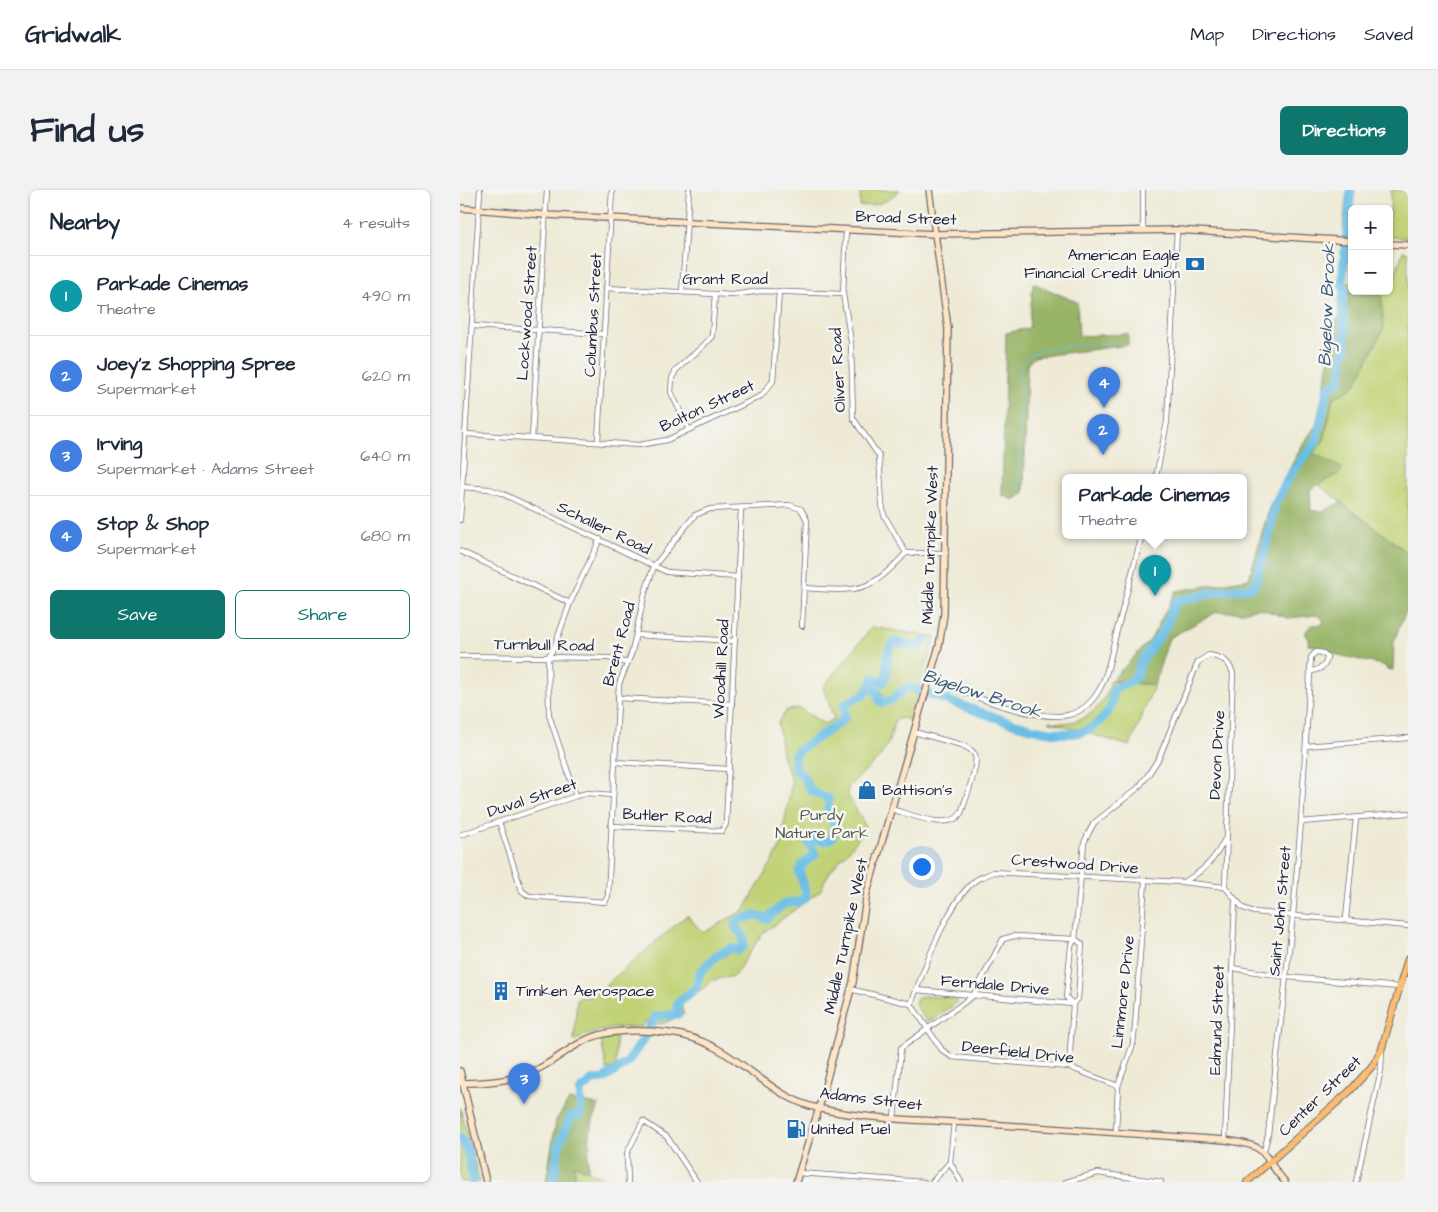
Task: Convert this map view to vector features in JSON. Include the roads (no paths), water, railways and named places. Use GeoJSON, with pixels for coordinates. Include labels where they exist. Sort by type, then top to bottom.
{"type":"FeatureCollection","features":[{"type":"Feature","properties":{"kind":"main road","name":"Middle Turnpike West"},"geometry":{"type":"LineString","coordinates":[[796,1182],[819,1108],[850,989],[867,892],[925,694],[944,614],[948,332],[929,190]]}},
{"type":"Feature","properties":{"kind":"main road","name":"Broad Street"},"geometry":{"type":"LineString","coordinates":[[460,208],[546,215],[936,234],[1177,230],[1347,241]]}},
{"type":"Feature","properties":{"kind":"main road"},"geometry":{"type":"LineString","coordinates":[[1393,244],[1408,245]]}},
{"type":"Feature","properties":{"kind":"main road","name":"Center Street"},"geometry":{"type":"LineString","coordinates":[[1247,1182],[1357,1084],[1375,1063],[1382,1048],[1408,959]]}},
{"type":"Feature","properties":{"kind":"main road","name":"Adams Street"},"geometry":{"type":"LineString","coordinates":[[462,1083],[505,1080],[517,1077],[538,1069],[590,1038],[603,1034],[647,1032],[685,1036],[722,1050],[786,1097],[819,1108],[894,1118],[1225,1140],[1254,1144],[1264,1151]]}},
{"type":"Feature","properties":{"kind":"main road"},"geometry":{"type":"LineString","coordinates":[[460,1071],[486,1182]]}},
{"type":"Feature","properties":{"kind":"main road"},"geometry":{"type":"LineString","coordinates":[[1264,1151],[1285,1182]]}},
{"type":"Feature","properties":{"kind":"street"},"geometry":{"type":"LineString","coordinates":[[460,520],[462,458],[466,434],[480,190]]}},
{"type":"Feature","properties":{"kind":"street","name":"Lockwood Street"},"geometry":{"type":"LineString","coordinates":[[532,438],[547,190]]}},
{"type":"Feature","properties":{"kind":"street","name":"Columbus Street"},"geometry":{"type":"LineString","coordinates":[[598,442],[612,190]]}},
{"type":"Feature","properties":{"kind":"street"},"geometry":{"type":"LineString","coordinates":[[682,292],[689,190]]}},
{"type":"Feature","properties":{"kind":"street"},"geometry":{"type":"LineString","coordinates":[[1143,190],[1143,230]]}},
{"type":"Feature","properties":{"kind":"street","name":"Oliver Road"},"geometry":{"type":"LineString","coordinates":[[846,230],[844,294],[851,342],[853,418],[879,456],[884,515],[906,553]]}},
{"type":"Feature","properties":{"kind":"street"},"geometry":{"type":"LineString","coordinates":[[1157,474],[1167,422],[1177,230]]}},
{"type":"Feature","properties":{"kind":"street","name":"Grant Road"},"geometry":{"type":"LineString","coordinates":[[606,288],[715,294],[780,291],[844,294]]}},
{"type":"Feature","properties":{"kind":"street","name":"Bolton Street"},"geometry":{"type":"LineString","coordinates":[[466,434],[649,444],[667,440],[689,430],[761,396],[771,386],[775,369],[780,291]]}},
{"type":"Feature","properties":{"kind":"street"},"geometry":{"type":"LineString","coordinates":[[689,430],[671,392],[672,378],[676,370],[712,336],[715,294]]}},
{"type":"Feature","properties":{"kind":"street"},"geometry":{"type":"LineString","coordinates":[[472,326],[604,334]]}},
{"type":"Feature","properties":{"kind":"street","name":"Schaller Road"},"geometry":{"type":"LineString","coordinates":[[462,487],[489,489],[501,493],[667,572],[683,575],[738,577]]}},
{"type":"Feature","properties":{"kind":"street","name":"Brent Road"},"geometry":{"type":"LineString","coordinates":[[499,822],[522,891],[529,896],[605,902],[608,896],[619,684],[637,635],[644,596],[654,566],[695,515],[710,509],[789,505],[801,509],[807,520],[804,588]]}},
{"type":"Feature","properties":{"kind":"street","name":"Woodhill Road"},"geometry":{"type":"LineString","coordinates":[[722,831],[726,824],[741,508]]}},
{"type":"Feature","properties":{"kind":"street"},"geometry":{"type":"LineString","coordinates":[[929,679],[967,695],[1028,711],[1055,715],[1068,715],[1079,711],[1091,702],[1105,679],[1141,539]]}},
{"type":"Feature","properties":{"kind":"street"},"geometry":{"type":"LineString","coordinates":[[576,796],[548,715],[548,657],[554,648],[570,603],[600,540]]}},
{"type":"Feature","properties":{"kind":"street"},"geometry":{"type":"LineString","coordinates":[[460,551],[570,603]]}},
{"type":"Feature","properties":{"kind":"street"},"geometry":{"type":"LineString","coordinates":[[802,626],[804,588],[844,590],[866,587],[906,553],[946,554]]}},
{"type":"Feature","properties":{"kind":"street"},"geometry":{"type":"LineString","coordinates":[[637,635],[734,641]]}},
{"type":"Feature","properties":{"kind":"street","name":"Saint John Street"},"geometry":{"type":"LineString","coordinates":[[1264,1151],[1268,1135],[1293,915],[1301,822],[1306,746],[1310,672],[1311,657],[1316,652],[1323,653],[1327,657],[1326,664],[1322,668],[1310,672]]}},
{"type":"Feature","properties":{"kind":"street","name":"Devon Drive"},"geometry":{"type":"LineString","coordinates":[[1081,876],[1084,843],[1094,823],[1138,788],[1148,775],[1159,758],[1198,662],[1209,655],[1222,657],[1229,662],[1233,673],[1225,887]]}},
{"type":"Feature","properties":{"kind":"street","name":"Turnbull Road"},"geometry":{"type":"LineString","coordinates":[[460,656],[609,658],[627,663]]}},
{"type":"Feature","properties":{"kind":"street"},"geometry":{"type":"LineString","coordinates":[[618,698],[732,704]]}},
{"type":"Feature","properties":{"kind":"street"},"geometry":{"type":"LineString","coordinates":[[891,809],[942,822],[951,822],[958,819],[962,813],[976,764],[975,756],[970,749],[962,745],[914,732]]}},
{"type":"Feature","properties":{"kind":"street"},"geometry":{"type":"LineString","coordinates":[[1306,746],[1408,738]]}},
{"type":"Feature","properties":{"kind":"street"},"geometry":{"type":"LineString","coordinates":[[615,762],[728,769]]}},
{"type":"Feature","properties":{"kind":"street","name":"Duval Street"},"geometry":{"type":"LineString","coordinates":[[460,835],[587,793],[613,795]]}},
{"type":"Feature","properties":{"kind":"street"},"geometry":{"type":"LineString","coordinates":[[1301,822],[1408,813]]}},
{"type":"Feature","properties":{"kind":"street"},"geometry":{"type":"LineString","coordinates":[[1346,919],[1356,818]]}},
{"type":"Feature","properties":{"kind":"street","name":"Butler Road"},"geometry":{"type":"LineString","coordinates":[[611,826],[722,831]]}},
{"type":"Feature","properties":{"kind":"street","name":"Devon Drive"},"geometry":{"type":"LineString","coordinates":[[1182,882],[1203,870],[1215,859],[1226,838]]}},
{"type":"Feature","properties":{"kind":"street","name":"Crestwood Drive"},"geometry":{"type":"LineString","coordinates":[[911,1004],[952,908],[963,892],[977,879],[994,872],[1182,882],[1225,887]]}},
{"type":"Feature","properties":{"kind":"street"},"geometry":{"type":"LineString","coordinates":[[1073,1004],[1066,997],[1071,946],[1076,939],[1081,876]]}},
{"type":"Feature","properties":{"kind":"street","name":"Linnmore Drive"},"geometry":{"type":"LineString","coordinates":[[1116,1133],[1118,1086],[1133,1044],[1145,881]]}},
{"type":"Feature","properties":{"kind":"street"},"geometry":{"type":"LineString","coordinates":[[1225,887],[1235,901],[1243,908],[1254,912],[1408,926]]}},
{"type":"Feature","properties":{"kind":"street","name":"Edmund Street"},"geometry":{"type":"LineString","coordinates":[[1225,1140],[1235,901]]}},
{"type":"Feature","properties":{"kind":"street"},"geometry":{"type":"LineString","coordinates":[[894,1118],[901,1048],[926,1028],[973,996],[1003,939],[1014,936],[1076,939],[1082,944],[1078,999],[1073,1004],[1069,1068]]}},
{"type":"Feature","properties":{"kind":"street"},"geometry":{"type":"LineString","coordinates":[[1232,968],[1287,978],[1399,987]]}},
{"type":"Feature","properties":{"kind":"street"},"geometry":{"type":"LineString","coordinates":[[850,989],[911,1004]]}},
{"type":"Feature","properties":{"kind":"street","name":"Ferndale Drive"},"geometry":{"type":"LineString","coordinates":[[916,990],[1073,1004]]}},
{"type":"Feature","properties":{"kind":"street","name":"Deerfield Drive"},"geometry":{"type":"LineString","coordinates":[[911,1004],[942,1050],[952,1057],[1069,1068],[1118,1086]]}},
{"type":"Feature","properties":{"kind":"street"},"geometry":{"type":"LineString","coordinates":[[1356,1182],[1381,1070],[1382,1048]]}},
{"type":"Feature","properties":{"kind":"street"},"geometry":{"type":"LineString","coordinates":[[628,1182],[627,1153],[643,1122],[666,1137],[697,1182]]}},
{"type":"Feature","properties":{"kind":"street"},"geometry":{"type":"LineString","coordinates":[[954,1122],[950,1162],[961,1182]]}},
{"type":"Feature","properties":{"kind":"street"},"geometry":{"type":"LineString","coordinates":[[932,1182],[950,1162]]}},
{"type":"Feature","properties":{"kind":"street"},"geometry":{"type":"LineString","coordinates":[[799,1173],[847,1179],[924,1182]]}},
{"type":"Feature","properties":{"kind":"street"},"geometry":{"type":"LineString","coordinates":[[1066,1182],[1098,1173],[1132,1176],[1161,1182]]}},
{"type":"Feature","properties":{"kind":"street"},"geometry":{"type":"LineString","coordinates":[[1127,1182],[1132,1176]]}},
{"type":"Feature","properties":{"kind":"waterway","name":"Bigelow Brook"},"geometry":{"type":"LineString","coordinates":[[870,688],[879,694],[879,700],[882,703],[892,700],[907,687],[1028,728],[1053,733],[1075,733],[1091,728],[1102,719],[1110,708],[1113,692],[1116,687],[1127,684],[1136,677],[1141,662],[1165,628],[1174,605],[1178,601],[1220,591],[1254,587],[1269,535],[1275,504],[1290,475],[1316,442],[1328,388],[1338,382],[1343,367],[1342,358],[1346,349],[1342,301],[1345,292],[1342,283],[1351,190]]}},
{"type":"Feature","properties":{"kind":"waterway"},"geometry":{"type":"LineString","coordinates":[[1016,491],[1019,474],[1021,394],[1019,366],[1030,355],[1051,348],[1121,344]]}},
{"type":"Feature","properties":{"kind":"waterway"},"geometry":{"type":"LineString","coordinates":[[870,688],[873,678],[882,683],[885,679],[887,674],[887,657],[891,646],[896,642],[916,647],[926,640]]}},
{"type":"Feature","properties":{"kind":"waterway","name":"Bigelow Brook"},"geometry":{"type":"LineString","coordinates":[[553,1182],[559,1145],[571,1116],[578,1116],[581,1112],[580,1091],[593,1080],[604,1079],[627,1063],[645,1037],[654,1017],[678,1014],[677,1004],[696,988],[700,972],[716,956],[731,948],[738,950],[744,946],[743,936],[735,927],[738,920],[757,915],[766,919],[784,904],[798,902],[805,898],[806,892],[799,871],[803,864],[815,854],[808,842],[813,838],[823,841],[829,840],[834,833],[834,828],[828,809],[829,799],[811,791],[803,776],[795,769],[794,756],[799,750],[841,722],[845,716],[844,704],[863,695],[870,688]]}},
{"type":"Feature","properties":{"kind":"waterway"},"geometry":{"type":"LineString","coordinates":[[460,1138],[466,1145],[473,1182]]}},
{"type":"Feature","properties":{"kind":"place","name":"American Eagle Financial Credit Union"},"geometry":{"type":"Point","coordinates":[1195,264]}},
{"type":"Feature","properties":{"kind":"place","name":"Stop & Shop"},"geometry":{"type":"Point","coordinates":[1104,408]}},
{"type":"Feature","properties":{"kind":"place","name":"Joey'z Shopping Spree"},"geometry":{"type":"Point","coordinates":[1103,455]}},
{"type":"Feature","properties":{"kind":"place","name":"Parkade Cinemas"},"geometry":{"type":"Point","coordinates":[1155,596]}},
{"type":"Feature","properties":{"kind":"place","name":"Battison's"},"geometry":{"type":"Point","coordinates":[867,790]}},
{"type":"Feature","properties":{"kind":"place","name":"Timken Aerospace"},"geometry":{"type":"Point","coordinates":[501,991]}},
{"type":"Feature","properties":{"kind":"place","name":"Irving"},"geometry":{"type":"Point","coordinates":[524,1104]}},
{"type":"Feature","properties":{"kind":"place","name":"United Fuel"},"geometry":{"type":"Point","coordinates":[796,1129]}},
{"type":"Feature","properties":{"kind":"park label","name":"Purdy Nature Park"},"geometry":{"type":"Point","coordinates":[822,824]}}]}
